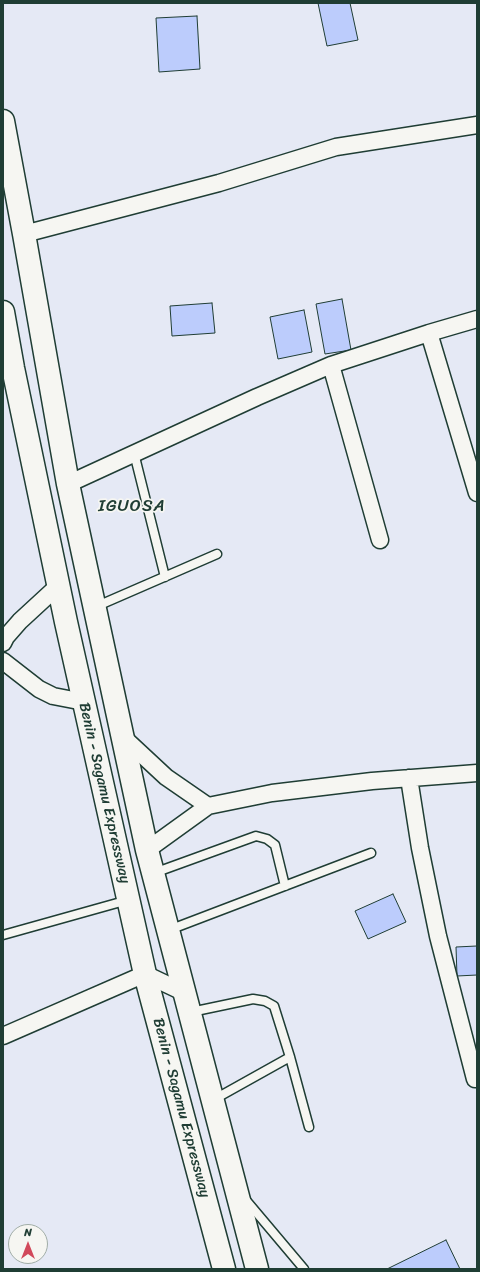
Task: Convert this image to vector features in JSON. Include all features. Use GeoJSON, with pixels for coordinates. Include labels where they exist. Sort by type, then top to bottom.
{"type":"FeatureCollection","features":[{"type":"Feature","properties":{"kind":"highway"},"geometry":{"type":"LineString","coordinates":[[3,121],[68,484],[147,850],[257,1269]]}},
{"type":"Feature","properties":{"kind":"highway","name":"Benin - Sagamu Expressway"},"geometry":{"type":"LineString","coordinates":[[3,312],[8,370],[128,900],[146,974],[224,1269]]}},
{"type":"Feature","properties":{"kind":"street"},"geometry":{"type":"LineString","coordinates":[[24,234],[219,183],[336,147],[477,125]]}},
{"type":"Feature","properties":{"kind":"street"},"geometry":{"type":"LineString","coordinates":[[68,484],[257,397],[331,365],[477,319]]}},
{"type":"Feature","properties":{"kind":"street"},"geometry":{"type":"LineString","coordinates":[[429,333],[477,493]]}},
{"type":"Feature","properties":{"kind":"street"},"geometry":{"type":"LineString","coordinates":[[331,365],[380,540]]}},
{"type":"Feature","properties":{"kind":"street"},"geometry":{"type":"LineString","coordinates":[[3,643],[6,637],[20,621],[58,586]]}},
{"type":"Feature","properties":{"kind":"street"},"geometry":{"type":"LineString","coordinates":[[3,661],[39,689],[53,696],[84,702]]}},
{"type":"Feature","properties":{"kind":"street"},"geometry":{"type":"LineString","coordinates":[[123,737],[166,778],[208,806]]}},
{"type":"Feature","properties":{"kind":"street"},"geometry":{"type":"LineString","coordinates":[[147,850],[208,806],[272,793],[409,778],[477,773]]}},
{"type":"Feature","properties":{"kind":"street"},"geometry":{"type":"LineString","coordinates":[[409,778],[420,848],[438,936],[475,1079]]}},
{"type":"Feature","properties":{"kind":"street"},"geometry":{"type":"LineString","coordinates":[[3,1036],[146,974],[187,1002]]}},
{"type":"Feature","properties":{"kind":"lane"},"geometry":{"type":"LineString","coordinates":[[134,453],[165,577]]}},
{"type":"Feature","properties":{"kind":"lane"},"geometry":{"type":"LineString","coordinates":[[95,608],[217,554]]}},
{"type":"Feature","properties":{"kind":"lane"},"geometry":{"type":"LineString","coordinates":[[153,873],[256,836],[267,839],[275,845],[285,886]]}},
{"type":"Feature","properties":{"kind":"lane"},"geometry":{"type":"LineString","coordinates":[[168,930],[371,853]]}},
{"type":"Feature","properties":{"kind":"lane"},"geometry":{"type":"LineString","coordinates":[[3,935],[128,900]]}},
{"type":"Feature","properties":{"kind":"lane"},"geometry":{"type":"LineString","coordinates":[[187,1002],[253,999],[266,1001],[274,1006],[309,1127]]}},
{"type":"Feature","properties":{"kind":"lane"},"geometry":{"type":"LineString","coordinates":[[213,1100],[290,1057]]}},
{"type":"Feature","properties":{"kind":"lane"},"geometry":{"type":"LineString","coordinates":[[236,1187],[304,1269]]}},
{"type":"Feature","properties":{"kind":"building"},"geometry":{"type":"Polygon","coordinates":[[[318,3],[350,3],[358,40],[327,46],[318,3]]]}},
{"type":"Feature","properties":{"kind":"building"},"geometry":{"type":"Polygon","coordinates":[[[197,16],[200,69],[159,72],[156,18],[197,16]]]}},
{"type":"Feature","properties":{"kind":"building"},"geometry":{"type":"Polygon","coordinates":[[[342,299],[351,350],[325,354],[316,304],[342,299]]]}},
{"type":"Feature","properties":{"kind":"building"},"geometry":{"type":"Polygon","coordinates":[[[212,303],[215,333],[172,336],[170,306],[212,303]]]}},
{"type":"Feature","properties":{"kind":"building"},"geometry":{"type":"Polygon","coordinates":[[[304,310],[312,352],[278,359],[270,317],[304,310]]]}},
{"type":"Feature","properties":{"kind":"building"},"geometry":{"type":"Polygon","coordinates":[[[393,894],[406,922],[368,939],[355,911],[393,894]]]}},
{"type":"Feature","properties":{"kind":"building"},"geometry":{"type":"Polygon","coordinates":[[[477,946],[477,975],[457,976],[456,947],[477,946]]]}},
{"type":"Feature","properties":{"kind":"building"},"geometry":{"type":"Polygon","coordinates":[[[446,1240],[460,1269],[387,1269],[446,1240]]]}},
{"type":"Feature","properties":{"kind":"district","name":"IGUOSA"},"geometry":{"type":"Point","coordinates":[132,507]}}]}
